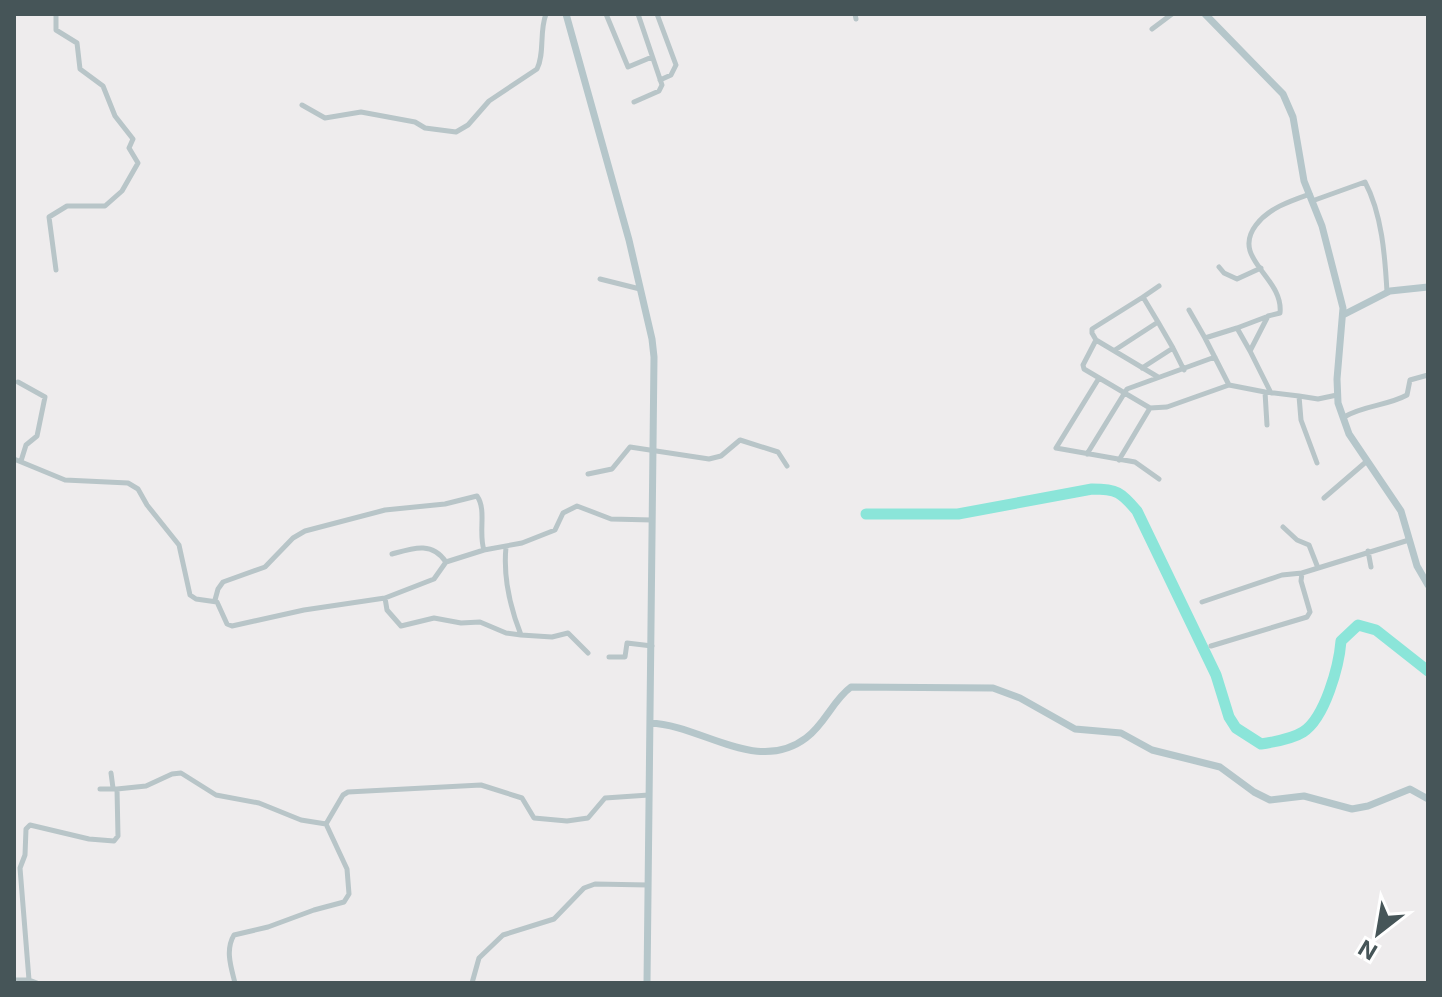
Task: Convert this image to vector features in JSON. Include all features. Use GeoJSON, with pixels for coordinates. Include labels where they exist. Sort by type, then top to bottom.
{"type":"FeatureCollection","features":[{"type":"Feature","properties":{"kind":"street"},"geometry":{"type":"LineString","coordinates":[[56,14],[56,30],[78,45],[80,69],[104,87],[115,116],[133,140],[129,148],[138,163],[122,191],[105,206],[67,206],[49,217],[56,270]]}},
{"type":"Feature","properties":{"kind":"street"},"geometry":{"type":"LineString","coordinates":[[302,105],[325,118],[361,112],[456,132],[468,125],[489,101],[537,69],[546,14]]}},
{"type":"Feature","properties":{"kind":"street"},"geometry":{"type":"LineString","coordinates":[[566,14],[629,240],[654,357],[647,983]]}},
{"type":"Feature","properties":{"kind":"street"},"geometry":{"type":"LineString","coordinates":[[606,14],[627,67],[652,57]]}},
{"type":"Feature","properties":{"kind":"street"},"geometry":{"type":"LineString","coordinates":[[634,102],[659,91],[662,85],[638,14]]}},
{"type":"Feature","properties":{"kind":"street"},"geometry":{"type":"LineString","coordinates":[[657,14],[676,65],[673,73],[662,79]]}},
{"type":"Feature","properties":{"kind":"street"},"geometry":{"type":"LineString","coordinates":[[1152,29],[1172,14]]}},
{"type":"Feature","properties":{"kind":"street"},"geometry":{"type":"LineString","coordinates":[[1205,14],[1283,94],[1293,117],[1304,181],[1330,253],[1343,315],[1337,395],[1343,418],[1349,434],[1401,511],[1417,566],[1428,585]]}},
{"type":"Feature","properties":{"kind":"street"},"geometry":{"type":"LineString","coordinates":[[1205,338],[1280,313],[1279,298],[1248,250],[1247,240],[1262,217],[1285,203],[1365,182],[1375,205],[1387,292]]}},
{"type":"Feature","properties":{"kind":"street"},"geometry":{"type":"LineString","coordinates":[[1219,267],[1237,279],[1261,268]]}},
{"type":"Feature","properties":{"kind":"street"},"geometry":{"type":"LineString","coordinates":[[600,279],[640,289]]}},
{"type":"Feature","properties":{"kind":"street"},"geometry":{"type":"LineString","coordinates":[[1158,377],[1096,340],[1092,329],[1159,286]]}},
{"type":"Feature","properties":{"kind":"street"},"geometry":{"type":"LineString","coordinates":[[1343,315],[1387,292],[1428,287]]}},
{"type":"Feature","properties":{"kind":"street"},"geometry":{"type":"LineString","coordinates":[[1143,297],[1184,370]]}},
{"type":"Feature","properties":{"kind":"street"},"geometry":{"type":"LineString","coordinates":[[1189,310],[1229,385]]}},
{"type":"Feature","properties":{"kind":"street"},"geometry":{"type":"LineString","coordinates":[[1250,351],[1268,316]]}},
{"type":"Feature","properties":{"kind":"street"},"geometry":{"type":"LineString","coordinates":[[1115,350],[1158,322]]}},
{"type":"Feature","properties":{"kind":"street"},"geometry":{"type":"LineString","coordinates":[[1237,328],[1268,392],[1267,425]]}},
{"type":"Feature","properties":{"kind":"street"},"geometry":{"type":"LineString","coordinates":[[1096,340],[1083,367],[1150,408],[1167,407],[1229,385],[1318,399],[1337,395]]}},
{"type":"Feature","properties":{"kind":"street"},"geometry":{"type":"LineString","coordinates":[[1142,368],[1173,348]]}},
{"type":"Feature","properties":{"kind":"street"},"geometry":{"type":"LineString","coordinates":[[1087,454],[1124,392],[1215,357]]}},
{"type":"Feature","properties":{"kind":"street"},"geometry":{"type":"LineString","coordinates":[[1343,418],[1367,406],[1395,401],[1407,395],[1410,380],[1428,375]]}},
{"type":"Feature","properties":{"kind":"street"},"geometry":{"type":"LineString","coordinates":[[1099,378],[1056,448],[1135,462],[1159,479]]}},
{"type":"Feature","properties":{"kind":"street"},"geometry":{"type":"LineString","coordinates":[[18,382],[45,397],[37,436],[26,445],[18,460],[65,480],[134,485],[179,545],[190,595],[207,601],[215,600],[227,624],[232,626],[304,610],[385,598],[434,579],[446,562],[484,550],[506,547],[555,530],[563,513],[577,506],[611,519],[652,520]]}},
{"type":"Feature","properties":{"kind":"street"},"geometry":{"type":"LineString","coordinates":[[1299,396],[1301,420],[1317,463]]}},
{"type":"Feature","properties":{"kind":"street"},"geometry":{"type":"LineString","coordinates":[[1119,460],[1150,408]]}},
{"type":"Feature","properties":{"kind":"street"},"geometry":{"type":"LineString","coordinates":[[588,474],[612,469],[630,447],[709,459],[721,456],[740,440],[778,452],[787,466]]}},
{"type":"Feature","properties":{"kind":"street"},"geometry":{"type":"LineString","coordinates":[[1324,498],[1367,461]]}},
{"type":"Feature","properties":{"kind":"street"},"geometry":{"type":"LineString","coordinates":[[215,600],[223,582],[265,567],[293,538],[305,531],[385,510],[445,504],[477,496],[481,501],[481,541],[484,550]]}},
{"type":"Feature","properties":{"kind":"street"},"geometry":{"type":"LineString","coordinates":[[1283,527],[1287,533],[1309,545],[1318,568]]}},
{"type":"Feature","properties":{"kind":"street"},"geometry":{"type":"LineString","coordinates":[[1202,602],[1282,575],[1302,573],[1410,540]]}},
{"type":"Feature","properties":{"kind":"street"},"geometry":{"type":"LineString","coordinates":[[392,554],[418,547],[428,548],[436,551],[446,562]]}},
{"type":"Feature","properties":{"kind":"street"},"geometry":{"type":"LineString","coordinates":[[506,547],[504,572],[507,592],[521,635]]}},
{"type":"Feature","properties":{"kind":"street"},"geometry":{"type":"LineString","coordinates":[[1368,551],[1371,567]]}},
{"type":"Feature","properties":{"kind":"street"},"geometry":{"type":"LineString","coordinates":[[1211,646],[1307,617],[1310,612],[1301,581],[1302,573]]}},
{"type":"Feature","properties":{"kind":"street"},"geometry":{"type":"LineString","coordinates":[[385,598],[387,610],[401,626],[434,618],[461,623],[480,622],[506,633],[521,635],[552,637],[568,633],[588,653]]}},
{"type":"Feature","properties":{"kind":"street"},"geometry":{"type":"LineString","coordinates":[[609,657],[625,657],[627,643],[653,646]]}},
{"type":"Feature","properties":{"kind":"street"},"geometry":{"type":"LineString","coordinates":[[650,723],[675,726],[745,750],[770,752],[792,746],[809,736],[851,687],[986,686],[1020,698],[1075,729],[1121,733],[1152,750],[1220,767],[1270,800],[1299,795],[1352,809],[1410,789],[1428,799]]}},
{"type":"Feature","properties":{"kind":"street"},"geometry":{"type":"LineString","coordinates":[[29,980],[20,868],[25,855],[26,829],[30,825],[89,839],[115,841],[118,836],[111,773]]}},
{"type":"Feature","properties":{"kind":"street"},"geometry":{"type":"LineString","coordinates":[[100,789],[146,786],[181,773],[216,795],[259,803],[301,820],[326,824]]}},
{"type":"Feature","properties":{"kind":"street"},"geometry":{"type":"LineString","coordinates":[[326,824],[343,795],[348,792],[481,785],[522,798],[534,818],[567,821],[588,818],[605,798],[650,795]]}},
{"type":"Feature","properties":{"kind":"street"},"geometry":{"type":"LineString","coordinates":[[235,983],[229,954],[234,935],[268,927],[348,899],[347,869],[326,824]]}},
{"type":"Feature","properties":{"kind":"street"},"geometry":{"type":"LineString","coordinates":[[472,983],[477,974],[477,961],[503,935],[554,919],[584,888],[595,884],[648,885]]}},
{"type":"Feature","properties":{"kind":"street"},"geometry":{"type":"LineString","coordinates":[[14,980],[37,983]]}},
{"type":"Feature","properties":{"kind":"waterway"},"geometry":{"type":"LineString","coordinates":[[866,514],[958,514],[1092,489],[1118,493],[1137,511],[1216,675],[1229,717],[1236,728],[1261,744],[1294,737],[1311,725],[1330,691],[1341,641],[1358,625],[1376,630],[1428,671]]}}]}
